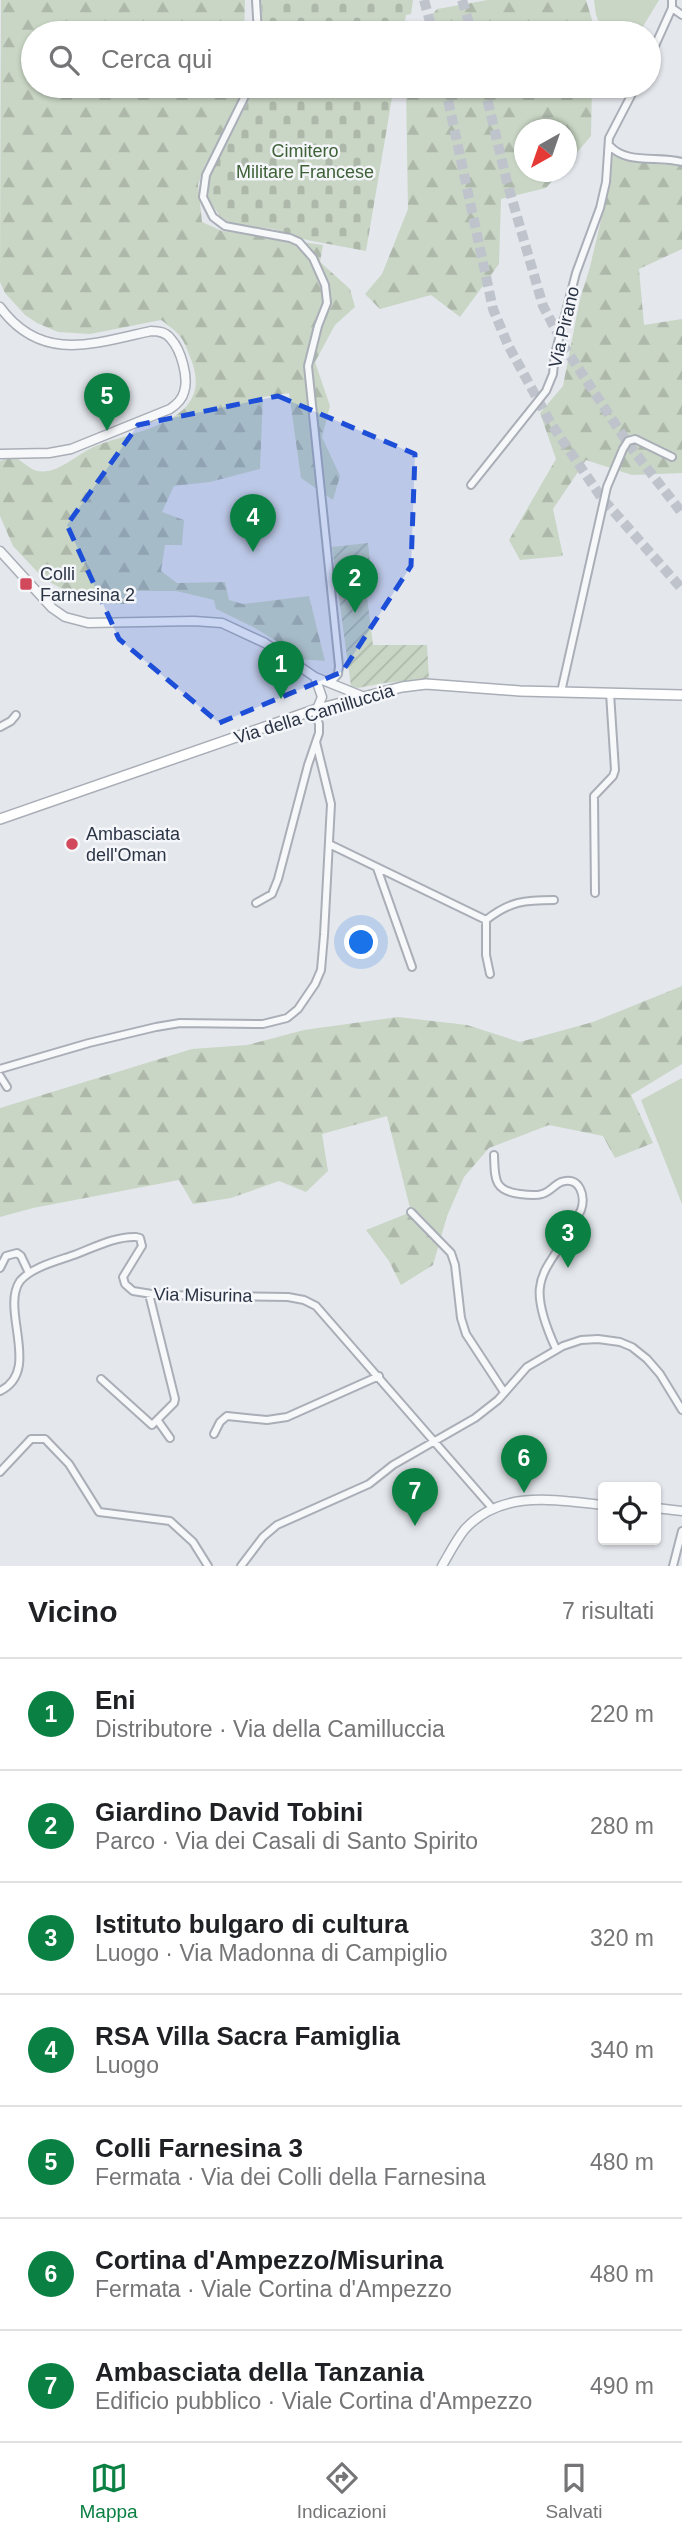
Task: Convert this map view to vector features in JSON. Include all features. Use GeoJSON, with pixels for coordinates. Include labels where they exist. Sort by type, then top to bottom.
{"type":"FeatureCollection","features":[{"type":"Feature","properties":{"kind":"main road","name":"Via della Camilluccia"},"geometry":{"type":"LineString","coordinates":[[0,819],[315,710],[388,689],[426,684],[561,692],[682,695]]}},
{"type":"Feature","properties":{"kind":"street"},"geometry":{"type":"LineString","coordinates":[[256,0],[257,21]]}},
{"type":"Feature","properties":{"kind":"street"},"geometry":{"type":"LineString","coordinates":[[661,32],[672,8],[672,0]]}},
{"type":"Feature","properties":{"kind":"street"},"geometry":{"type":"LineString","coordinates":[[672,8],[682,15]]}},
{"type":"Feature","properties":{"kind":"street"},"geometry":{"type":"LineString","coordinates":[[244,98],[206,175],[203,197],[213,218],[227,228],[276,234],[299,242],[313,258],[325,285],[327,303],[308,366],[339,666],[338,674],[331,682]]}},
{"type":"Feature","properties":{"kind":"street","name":"Via Pirano"},"geometry":{"type":"LineString","coordinates":[[471,485],[528,416],[550,383],[576,273],[600,208],[610,135],[630,98]]}},
{"type":"Feature","properties":{"kind":"street"},"geometry":{"type":"LineString","coordinates":[[610,146],[617,153],[630,157],[682,162]]}},
{"type":"Feature","properties":{"kind":"street"},"geometry":{"type":"LineString","coordinates":[[0,307],[25,332],[56,345],[83,345],[151,331],[162,332],[171,338],[176,347],[186,385],[181,399],[170,409],[71,449],[49,453],[0,454]]}},
{"type":"Feature","properties":{"kind":"street"},"geometry":{"type":"LineString","coordinates":[[561,692],[607,487],[623,449],[628,441],[635,439],[671,457]]}},
{"type":"Feature","properties":{"kind":"street"},"geometry":{"type":"LineString","coordinates":[[0,551],[52,608],[65,617],[96,623],[222,623],[265,643],[315,677],[362,696]]}},
{"type":"Feature","properties":{"kind":"street"},"geometry":{"type":"LineString","coordinates":[[256,903],[269,897],[275,890],[316,742],[319,727],[315,710],[322,697],[315,677]]}},
{"type":"Feature","properties":{"kind":"street"},"geometry":{"type":"LineString","coordinates":[[595,893],[594,796],[615,771],[610,693]]}},
{"type":"Feature","properties":{"kind":"street"},"geometry":{"type":"LineString","coordinates":[[0,727],[16,715]]}},
{"type":"Feature","properties":{"kind":"street"},"geometry":{"type":"LineString","coordinates":[[0,1069],[156,1027],[180,1023],[263,1024],[280,1021],[293,1014],[316,984],[321,970],[330,799],[316,742]]}},
{"type":"Feature","properties":{"kind":"street"},"geometry":{"type":"LineString","coordinates":[[329,844],[486,920]]}},
{"type":"Feature","properties":{"kind":"street"},"geometry":{"type":"LineString","coordinates":[[377,868],[412,967]]}},
{"type":"Feature","properties":{"kind":"street"},"geometry":{"type":"LineString","coordinates":[[486,920],[518,901],[554,900]]}},
{"type":"Feature","properties":{"kind":"street"},"geometry":{"type":"LineString","coordinates":[[486,920],[486,955],[490,974]]}},
{"type":"Feature","properties":{"kind":"street"},"geometry":{"type":"LineString","coordinates":[[0,1076],[7,1087]]}},
{"type":"Feature","properties":{"kind":"street"},"geometry":{"type":"LineString","coordinates":[[494,1154],[496,1181],[507,1192],[539,1195],[569,1181],[579,1186],[583,1193],[581,1210],[546,1266],[540,1285],[542,1315],[556,1349]]}},
{"type":"Feature","properties":{"kind":"street"},"geometry":{"type":"LineString","coordinates":[[411,1212],[451,1253],[466,1334],[504,1392]]}},
{"type":"Feature","properties":{"kind":"street","name":"Via Misurina"},"geometry":{"type":"LineString","coordinates":[[29,1273],[109,1242],[136,1237],[140,1238],[142,1246],[125,1273],[123,1281],[129,1289],[149,1294],[275,1296],[304,1300],[324,1314],[493,1508]]}},
{"type":"Feature","properties":{"kind":"street"},"geometry":{"type":"LineString","coordinates":[[0,1268],[6,1256],[17,1253],[29,1273],[20,1280],[13,1294],[18,1363],[10,1385],[0,1391]]}},
{"type":"Feature","properties":{"kind":"street"},"geometry":{"type":"LineString","coordinates":[[101,1379],[151,1424],[158,1421],[175,1399],[149,1294]]}},
{"type":"Feature","properties":{"kind":"street"},"geometry":{"type":"LineString","coordinates":[[241,1566],[262,1537],[277,1525],[369,1484],[393,1465],[475,1418],[527,1367],[556,1349],[589,1339],[609,1340],[627,1345],[652,1365],[682,1410]]}},
{"type":"Feature","properties":{"kind":"street"},"geometry":{"type":"LineString","coordinates":[[214,1434],[220,1422],[227,1416],[267,1420],[288,1418],[379,1376]]}},
{"type":"Feature","properties":{"kind":"street"},"geometry":{"type":"LineString","coordinates":[[158,1421],[170,1438]]}},
{"type":"Feature","properties":{"kind":"street"},"geometry":{"type":"LineString","coordinates":[[0,1472],[31,1438],[45,1439],[69,1464],[99,1512],[170,1521],[194,1543],[208,1566]]}},
{"type":"Feature","properties":{"kind":"street"},"geometry":{"type":"LineString","coordinates":[[442,1566],[467,1528],[493,1508],[536,1499],[598,1504]]}},
{"type":"Feature","properties":{"kind":"street"},"geometry":{"type":"LineString","coordinates":[[661,1509],[682,1511]]}},
{"type":"Feature","properties":{"kind":"street"},"geometry":{"type":"LineString","coordinates":[[673,1566],[682,1531]]}},
{"type":"Feature","properties":{"kind":"highlighted area"},"geometry":{"type":"Polygon","coordinates":[[[278,396],[415,454],[411,566],[342,672],[219,723],[119,639],[67,525],[138,425],[278,396]]]}},
{"type":"Feature","properties":{"kind":"green space"},"geometry":{"type":"Polygon","coordinates":[[[1,0],[245,0],[244,21],[21,21],[21,98],[240,98],[238,110],[205,165],[198,184],[202,222],[222,231],[323,245],[320,262],[350,289],[355,307],[335,325],[315,362],[330,406],[322,437],[340,476],[333,500],[301,478],[289,393],[263,397],[260,469],[210,482],[174,486],[162,512],[184,520],[182,545],[165,545],[161,571],[177,583],[225,582],[229,600],[243,604],[309,596],[325,661],[299,659],[278,642],[216,609],[214,600],[176,591],[129,591],[127,604],[89,603],[44,579],[13,546],[0,516],[0,461],[14,456],[37,471],[53,470],[89,449],[166,421],[192,399],[196,382],[184,342],[161,320],[90,334],[58,332],[25,315],[5,293],[0,282],[1,0]]]}},
{"type":"Feature","properties":{"kind":"green space"},"geometry":{"type":"Polygon","coordinates":[[[261,0],[413,0],[411,14],[406,15],[405,21],[262,21],[261,0]]]}},
{"type":"Feature","properties":{"kind":"green space"},"geometry":{"type":"Polygon","coordinates":[[[488,0],[586,0],[592,21],[427,21],[437,9],[488,0]]]}},
{"type":"Feature","properties":{"kind":"green space"},"geometry":{"type":"Polygon","coordinates":[[[594,0],[659,0],[646,21],[599,21],[594,0]]]}},
{"type":"Feature","properties":{"kind":"green space","name":"Cimitero Militare Francese"},"geometry":{"type":"Polygon","coordinates":[[[250,98],[392,98],[366,251],[307,240],[273,229],[231,224],[220,216],[208,199],[209,178],[250,98]]]}},
{"type":"Feature","properties":{"kind":"green space"},"geometry":{"type":"Polygon","coordinates":[[[406,98],[592,98],[591,136],[577,152],[577,119],[514,119],[514,182],[551,182],[546,188],[501,199],[499,264],[460,317],[431,295],[380,309],[365,294],[382,274],[408,209],[406,98]]]}},
{"type":"Feature","properties":{"kind":"green space"},"geometry":{"type":"Polygon","coordinates":[[[613,153],[629,159],[682,163],[682,249],[639,269],[644,325],[682,319],[682,473],[632,475],[586,460],[553,509],[563,556],[520,560],[509,540],[556,459],[540,413],[563,386],[580,299],[611,177],[613,153]]]}},
{"type":"Feature","properties":{"kind":"green space"},"geometry":{"type":"Polygon","coordinates":[[[368,543],[372,580],[365,581],[373,645],[427,645],[429,679],[358,688],[351,686],[332,547],[368,543]]]}},
{"type":"Feature","properties":{"kind":"green space"},"geometry":{"type":"Polygon","coordinates":[[[682,986],[682,1064],[631,1095],[653,1143],[615,1158],[603,1136],[549,1125],[489,1148],[464,1177],[447,1216],[433,1265],[401,1285],[389,1261],[366,1230],[411,1212],[387,1116],[322,1134],[328,1171],[306,1192],[279,1181],[231,1198],[193,1204],[179,1180],[33,1208],[0,1217],[0,1108],[192,1049],[247,1045],[304,1030],[398,1017],[467,1025],[520,1042],[593,1022],[682,986]]]}},
{"type":"Feature","properties":{"kind":"green space"},"geometry":{"type":"Polygon","coordinates":[[[682,1078],[682,1204],[641,1100],[682,1078]]]}},
{"type":"Feature","properties":{"kind":"tunnel"},"geometry":{"type":"LineString","coordinates":[[424,0],[430,21]]}},
{"type":"Feature","properties":{"kind":"tunnel"},"geometry":{"type":"LineString","coordinates":[[462,0],[468,21]]}},
{"type":"Feature","properties":{"kind":"tunnel"},"geometry":{"type":"LineString","coordinates":[[448,98],[493,309],[508,345],[550,422],[601,497],[682,589]]}},
{"type":"Feature","properties":{"kind":"tunnel"},"geometry":{"type":"LineString","coordinates":[[487,98],[507,182],[543,306],[567,351],[629,445],[682,513]]}},
{"type":"Feature","properties":{"kind":"place","name":"Colli Farnesina 3"},"geometry":{"type":"Point","coordinates":[107,431]}},
{"type":"Feature","properties":{"kind":"place","name":"RSA Villa Sacra Famiglia"},"geometry":{"type":"Point","coordinates":[253,552]}},
{"type":"Feature","properties":{"kind":"place","name":"Colli Farnesina 2"},"geometry":{"type":"Point","coordinates":[26,584]}},
{"type":"Feature","properties":{"kind":"place","name":"Giardino David Tobini"},"geometry":{"type":"Point","coordinates":[355,613]}},
{"type":"Feature","properties":{"kind":"place","name":"Eni"},"geometry":{"type":"Point","coordinates":[281,699]}},
{"type":"Feature","properties":{"kind":"place","name":"Ambasciata dell'Oman"},"geometry":{"type":"Point","coordinates":[72,844]}},
{"type":"Feature","properties":{"kind":"place","name":"Istituto bulgaro di cultura"},"geometry":{"type":"Point","coordinates":[568,1268]}},
{"type":"Feature","properties":{"kind":"place","name":"Cortina d'Ampezzo/Misurina"},"geometry":{"type":"Point","coordinates":[524,1493]}},
{"type":"Feature","properties":{"kind":"place","name":"Ambasciata della Tanzania"},"geometry":{"type":"Point","coordinates":[415,1526]}}]}
